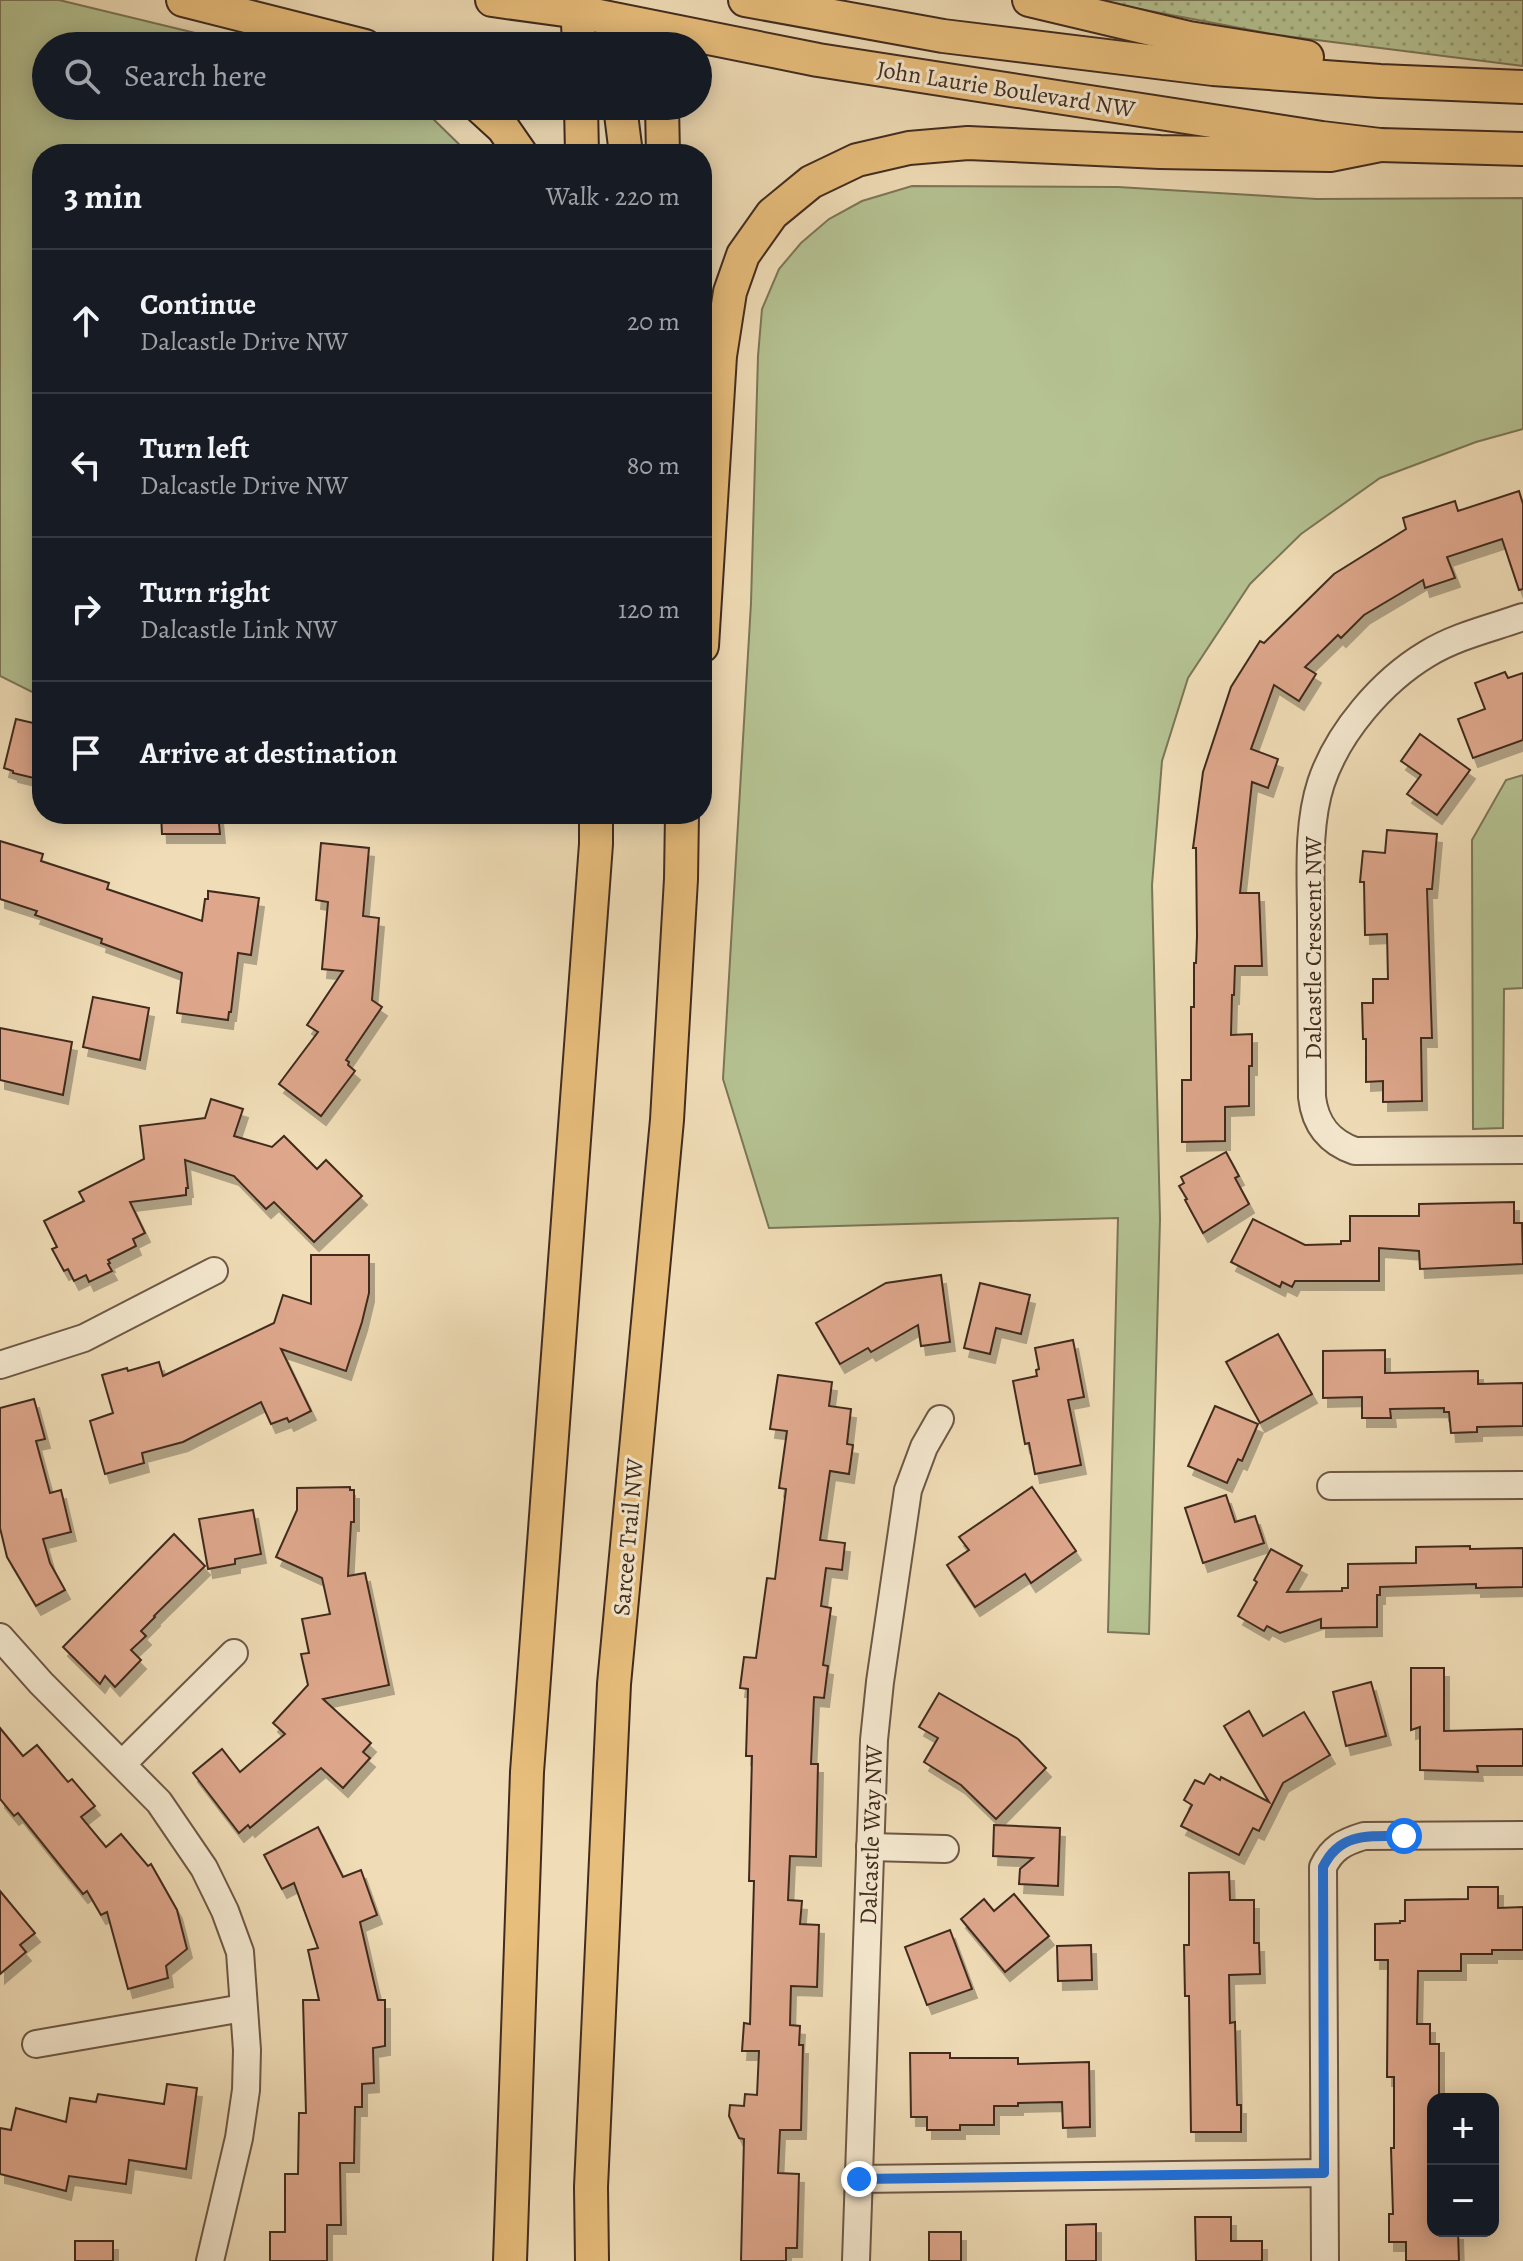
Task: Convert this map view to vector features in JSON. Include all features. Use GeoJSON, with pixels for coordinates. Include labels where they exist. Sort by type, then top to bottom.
{"type":"FeatureCollection","features":[{"type":"Feature","properties":{"kind":"main road"},"geometry":{"type":"LineString","coordinates":[[183,0],[310,32]]}},
{"type":"Feature","properties":{"kind":"main road","name":"John Laurie Boulevard NW"},"geometry":{"type":"LineString","coordinates":[[492,0],[690,32]]}},
{"type":"Feature","properties":{"kind":"main road"},"geometry":{"type":"LineString","coordinates":[[634,0],[639,11],[658,25]]}},
{"type":"Feature","properties":{"kind":"main road","name":"John Laurie Boulevard NW"},"geometry":{"type":"LineString","coordinates":[[745,0],[943,36],[1213,69],[1523,87]]}},
{"type":"Feature","properties":{"kind":"main road"},"geometry":{"type":"LineString","coordinates":[[1029,0],[1189,38],[1365,67],[1380,81]]}},
{"type":"Feature","properties":{"kind":"main road","name":"John Laurie Boulevard NW"},"geometry":{"type":"LineString","coordinates":[[712,37],[818,60],[1380,145],[1523,149]]}},
{"type":"Feature","properties":{"kind":"main road"},"geometry":{"type":"LineString","coordinates":[[494,120],[514,144]]}},
{"type":"Feature","properties":{"kind":"main road"},"geometry":{"type":"LineString","coordinates":[[581,120],[582,144]]}},
{"type":"Feature","properties":{"kind":"main road"},"geometry":{"type":"LineString","coordinates":[[622,120],[625,144]]}},
{"type":"Feature","properties":{"kind":"main road"},"geometry":{"type":"LineString","coordinates":[[662,120],[663,144]]}},
{"type":"Feature","properties":{"kind":"main road"},"geometry":{"type":"LineString","coordinates":[[712,485],[720,356],[730,292],[743,255],[772,214],[811,182],[857,160],[909,148],[968,143],[1160,152],[1330,155],[1380,145]]}},
{"type":"Feature","properties":{"kind":"main road"},"geometry":{"type":"LineString","coordinates":[[510,2261],[527,1772],[596,824]]}},
{"type":"Feature","properties":{"kind":"main road","name":"Sarcee Trail NW"},"geometry":{"type":"LineString","coordinates":[[592,2261],[591,2187],[614,1684],[667,1120],[682,824]]}},
{"type":"Feature","properties":{"kind":"street","name":"Dalcastle Crescent NW"},"geometry":{"type":"LineString","coordinates":[[1523,617],[1429,652],[1391,679],[1363,709],[1321,783],[1312,832],[1311,880],[1312,1097],[1323,1129],[1337,1143],[1355,1151],[1523,1150]]}},
{"type":"Feature","properties":{"kind":"street"},"geometry":{"type":"LineString","coordinates":[[0,1365],[84,1338],[214,1271]]}},
{"type":"Feature","properties":{"kind":"street","name":"Dalcastle Way NW"},"geometry":{"type":"LineString","coordinates":[[856,2261],[878,1696],[908,1490],[924,1447],[940,1419]]}},
{"type":"Feature","properties":{"kind":"street"},"geometry":{"type":"LineString","coordinates":[[1331,1486],[1523,1485]]}},
{"type":"Feature","properties":{"kind":"street"},"geometry":{"type":"LineString","coordinates":[[0,1637],[159,1802],[204,1868],[240,1952],[247,2050],[246,2090],[239,2138],[210,2261]]}},
{"type":"Feature","properties":{"kind":"street"},"geometry":{"type":"LineString","coordinates":[[122,1764],[234,1653]]}},
{"type":"Feature","properties":{"kind":"street"},"geometry":{"type":"LineString","coordinates":[[1325,2261],[1323,1867],[1335,1848],[1364,1836],[1523,1835]]}},
{"type":"Feature","properties":{"kind":"street"},"geometry":{"type":"LineString","coordinates":[[870,1847],[945,1849]]}},
{"type":"Feature","properties":{"kind":"street"},"geometry":{"type":"LineString","coordinates":[[36,2044],[243,2008]]}},
{"type":"Feature","properties":{"kind":"street"},"geometry":{"type":"LineString","coordinates":[[859,2179],[1324,2173]]}},
{"type":"Feature","properties":{"kind":"green space"},"geometry":{"type":"Polygon","coordinates":[[[0,0],[59,0],[191,32],[32,32],[32,120],[434,120],[459,144],[32,144],[32,692],[0,676],[0,0]]]}},
{"type":"Feature","properties":{"kind":"green space"},"geometry":{"type":"Polygon","coordinates":[[[1092,0],[1523,0],[1523,66],[1277,35],[1092,0]]]}},
{"type":"Feature","properties":{"kind":"green space"},"geometry":{"type":"Polygon","coordinates":[[[912,186],[1118,187],[1317,199],[1523,198],[1523,429],[1476,442],[1380,478],[1301,534],[1250,584],[1188,678],[1162,761],[1152,885],[1160,1219],[1149,1634],[1108,1632],[1118,1218],[769,1228],[723,1079],[751,603],[762,309],[779,269],[801,243],[829,219],[862,201],[912,186]]]}},
{"type":"Feature","properties":{"kind":"green space"},"geometry":{"type":"Polygon","coordinates":[[[1523,775],[1523,988],[1504,989],[1503,1128],[1473,1129],[1472,840],[1506,780],[1523,775]]]}},
{"type":"Feature","properties":{"kind":"building"},"geometry":{"type":"Polygon","coordinates":[[[1519,491],[1523,504],[1523,589],[1519,590],[1502,539],[1447,557],[1455,578],[1425,588],[1423,580],[1364,615],[1341,638],[1338,635],[1305,667],[1316,674],[1299,701],[1274,685],[1251,749],[1278,759],[1268,788],[1252,782],[1240,893],[1259,893],[1262,966],[1235,966],[1232,995],[1231,1035],[1252,1034],[1249,1106],[1225,1107],[1225,1141],[1182,1142],[1182,1080],[1191,1080],[1191,1007],[1194,1007],[1196,963],[1196,848],[1193,848],[1203,772],[1231,687],[1260,641],[1264,643],[1334,574],[1406,529],[1403,518],[1455,501],[1458,511],[1519,491]]]}},
{"type":"Feature","properties":{"kind":"building"},"geometry":{"type":"Polygon","coordinates":[[[1505,672],[1508,678],[1523,673],[1523,740],[1473,758],[1458,719],[1485,709],[1475,683],[1505,672]]]}},
{"type":"Feature","properties":{"kind":"building"},"geometry":{"type":"Polygon","coordinates":[[[16,719],[32,723],[32,778],[4,768],[16,719]]]}},
{"type":"Feature","properties":{"kind":"building"},"geometry":{"type":"Polygon","coordinates":[[[1420,734],[1470,770],[1437,815],[1407,794],[1421,775],[1401,761],[1420,734]]]}},
{"type":"Feature","properties":{"kind":"building"},"geometry":{"type":"Polygon","coordinates":[[[162,824],[219,824],[220,834],[162,834],[162,824]]]}},
{"type":"Feature","properties":{"kind":"building"},"geometry":{"type":"Polygon","coordinates":[[[1387,830],[1437,834],[1432,889],[1427,889],[1432,1038],[1421,1038],[1422,1101],[1383,1102],[1383,1081],[1366,1082],[1362,1003],[1373,1003],[1373,979],[1388,979],[1387,934],[1365,935],[1364,882],[1360,882],[1363,851],[1385,853],[1387,830]]]}},
{"type":"Feature","properties":{"kind":"building"},"geometry":{"type":"Polygon","coordinates":[[[0,841],[43,854],[41,861],[109,883],[107,889],[202,921],[208,891],[259,898],[251,955],[238,953],[228,1020],[177,1013],[182,973],[35,915],[37,911],[0,899],[0,841]]]}},
{"type":"Feature","properties":{"kind":"building"},"geometry":{"type":"Polygon","coordinates":[[[321,843],[369,848],[363,916],[379,918],[372,1000],[382,1007],[346,1060],[355,1071],[321,1116],[279,1084],[318,1032],[307,1025],[343,971],[322,969],[328,902],[316,900],[321,843]]]}},
{"type":"Feature","properties":{"kind":"building"},"geometry":{"type":"Polygon","coordinates":[[[93,997],[149,1008],[140,1060],[83,1047],[93,997]]]}},
{"type":"Feature","properties":{"kind":"building"},"geometry":{"type":"Polygon","coordinates":[[[0,1028],[72,1042],[63,1095],[0,1080],[0,1028]]]}},
{"type":"Feature","properties":{"kind":"building"},"geometry":{"type":"Polygon","coordinates":[[[211,1099],[243,1109],[234,1136],[272,1147],[284,1136],[317,1169],[326,1160],[362,1196],[314,1242],[274,1202],[266,1209],[234,1176],[185,1160],[186,1195],[130,1202],[145,1233],[133,1239],[136,1246],[108,1260],[112,1271],[89,1282],[86,1275],[74,1281],[68,1269],[64,1271],[52,1249],[57,1247],[44,1221],[84,1201],[79,1192],[144,1159],[140,1126],[205,1118],[211,1099]]]}},
{"type":"Feature","properties":{"kind":"building"},"geometry":{"type":"Polygon","coordinates":[[[1226,1152],[1249,1204],[1203,1233],[1179,1186],[1184,1183],[1181,1177],[1226,1152]]]}},
{"type":"Feature","properties":{"kind":"building"},"geometry":{"type":"Polygon","coordinates":[[[1514,1202],[1514,1223],[1522,1223],[1523,1264],[1420,1269],[1419,1251],[1379,1248],[1379,1281],[1295,1281],[1292,1287],[1282,1282],[1280,1287],[1231,1262],[1253,1219],[1305,1245],[1341,1244],[1341,1241],[1350,1241],[1350,1216],[1419,1216],[1419,1204],[1514,1202]]]}},
{"type":"Feature","properties":{"kind":"building"},"geometry":{"type":"Polygon","coordinates":[[[311,1255],[369,1255],[369,1293],[346,1371],[281,1349],[311,1411],[289,1422],[287,1418],[271,1424],[261,1402],[183,1442],[142,1453],[144,1463],[105,1474],[90,1421],[113,1413],[102,1375],[159,1362],[163,1376],[274,1323],[283,1295],[311,1304],[311,1255]]]}},
{"type":"Feature","properties":{"kind":"building"},"geometry":{"type":"Polygon","coordinates":[[[941,1275],[950,1342],[921,1346],[918,1325],[871,1352],[868,1348],[840,1364],[816,1323],[886,1283],[941,1275]]]}},
{"type":"Feature","properties":{"kind":"building"},"geometry":{"type":"Polygon","coordinates":[[[980,1283],[1030,1295],[1021,1334],[996,1328],[990,1354],[964,1348],[980,1283]]]}},
{"type":"Feature","properties":{"kind":"building"},"geometry":{"type":"Polygon","coordinates":[[[1278,1334],[1312,1394],[1260,1423],[1226,1362],[1278,1334]]]}},
{"type":"Feature","properties":{"kind":"building"},"geometry":{"type":"Polygon","coordinates":[[[1073,1340],[1084,1397],[1068,1400],[1081,1465],[1035,1474],[1029,1443],[1025,1444],[1013,1381],[1037,1376],[1036,1370],[1039,1369],[1035,1348],[1073,1340]]]}},
{"type":"Feature","properties":{"kind":"building"},"geometry":{"type":"Polygon","coordinates":[[[1385,1350],[1385,1373],[1478,1371],[1478,1384],[1523,1383],[1523,1426],[1477,1427],[1477,1432],[1451,1433],[1449,1412],[1444,1412],[1444,1408],[1390,1409],[1391,1418],[1362,1418],[1362,1397],[1323,1398],[1323,1351],[1385,1350]]]}},
{"type":"Feature","properties":{"kind":"building"},"geometry":{"type":"Polygon","coordinates":[[[778,1375],[832,1382],[829,1406],[851,1409],[847,1444],[853,1445],[849,1474],[830,1471],[820,1540],[845,1543],[842,1570],[826,1568],[821,1606],[831,1608],[823,1665],[828,1666],[824,1698],[814,1697],[811,1764],[818,1764],[816,1857],[790,1856],[788,1900],[802,1901],[800,1924],[819,1925],[817,1987],[791,1986],[790,2025],[800,2026],[799,2045],[803,2045],[801,2130],[780,2130],[778,2173],[799,2174],[797,2248],[786,2248],[786,2261],[741,2261],[744,2139],[739,2138],[729,2116],[730,2105],[744,2106],[745,2094],[757,2095],[759,2051],[742,2051],[744,2023],[750,2024],[754,1881],[749,1881],[752,1756],[746,1756],[748,1689],[740,1688],[744,1657],[756,1658],[767,1578],[775,1579],[786,1489],[779,1488],[787,1431],[770,1429],[778,1375]]]}},
{"type":"Feature","properties":{"kind":"building"},"geometry":{"type":"Polygon","coordinates":[[[34,1399],[45,1439],[36,1441],[50,1493],[61,1490],[71,1532],[43,1539],[50,1563],[65,1590],[36,1606],[7,1557],[0,1528],[0,1408],[34,1399]]]}},
{"type":"Feature","properties":{"kind":"building"},"geometry":{"type":"Polygon","coordinates":[[[1215,1406],[1258,1424],[1242,1461],[1238,1459],[1227,1483],[1188,1466],[1215,1406]]]}},
{"type":"Feature","properties":{"kind":"building"},"geometry":{"type":"Polygon","coordinates":[[[350,1487],[354,1490],[354,1522],[351,1522],[348,1576],[365,1573],[389,1685],[323,1699],[371,1743],[363,1752],[370,1758],[343,1788],[321,1768],[250,1828],[248,1825],[239,1833],[193,1773],[222,1749],[240,1772],[285,1734],[273,1723],[308,1685],[301,1654],[309,1653],[302,1619],[330,1614],[322,1578],[276,1557],[297,1510],[297,1488],[350,1487]]]}},
{"type":"Feature","properties":{"kind":"building"},"geometry":{"type":"Polygon","coordinates":[[[1032,1487],[1076,1551],[1031,1583],[1025,1574],[975,1607],[947,1565],[969,1550],[959,1537],[1032,1487]]]}},
{"type":"Feature","properties":{"kind":"building"},"geometry":{"type":"Polygon","coordinates":[[[1226,1495],[1235,1522],[1255,1516],[1264,1543],[1203,1563],[1185,1508],[1226,1495]]]}},
{"type":"Feature","properties":{"kind":"building"},"geometry":{"type":"Polygon","coordinates":[[[253,1510],[261,1554],[235,1559],[235,1564],[208,1569],[199,1519],[253,1510]]]}},
{"type":"Feature","properties":{"kind":"building"},"geometry":{"type":"Polygon","coordinates":[[[174,1534],[205,1566],[141,1631],[146,1636],[131,1650],[141,1660],[115,1687],[105,1676],[100,1684],[63,1647],[174,1534]]]}},
{"type":"Feature","properties":{"kind":"building"},"geometry":{"type":"Polygon","coordinates":[[[1470,1546],[1470,1549],[1523,1548],[1523,1587],[1476,1588],[1476,1584],[1380,1587],[1377,1627],[1321,1628],[1321,1619],[1280,1633],[1267,1626],[1264,1631],[1238,1616],[1271,1549],[1302,1566],[1287,1592],[1342,1591],[1342,1588],[1348,1588],[1348,1564],[1416,1563],[1416,1547],[1470,1546]]]}},
{"type":"Feature","properties":{"kind":"building"},"geometry":{"type":"Polygon","coordinates":[[[1411,1668],[1444,1668],[1444,1731],[1523,1729],[1523,1766],[1477,1766],[1478,1772],[1420,1770],[1420,1727],[1411,1730],[1411,1668]]]}},
{"type":"Feature","properties":{"kind":"building"},"geometry":{"type":"Polygon","coordinates":[[[1371,1682],[1386,1736],[1346,1746],[1333,1692],[1371,1682]]]}},
{"type":"Feature","properties":{"kind":"building"},"geometry":{"type":"Polygon","coordinates":[[[939,1693],[1018,1739],[1046,1768],[996,1819],[961,1785],[924,1762],[938,1738],[919,1727],[939,1693]]]}},
{"type":"Feature","properties":{"kind":"building"},"geometry":{"type":"Polygon","coordinates":[[[1249,1711],[1263,1736],[1304,1712],[1330,1755],[1283,1783],[1259,1831],[1253,1828],[1239,1855],[1181,1826],[1192,1805],[1184,1800],[1195,1780],[1204,1784],[1210,1774],[1269,1802],[1224,1726],[1249,1711]]]}},
{"type":"Feature","properties":{"kind":"building"},"geometry":{"type":"Polygon","coordinates":[[[0,1728],[23,1756],[37,1745],[68,1782],[72,1779],[95,1806],[81,1817],[106,1847],[121,1834],[148,1866],[151,1864],[177,1910],[187,1949],[166,1966],[168,1978],[128,1989],[107,1912],[101,1915],[87,1891],[83,1894],[18,1813],[14,1816],[0,1799],[0,1728]]]}},
{"type":"Feature","properties":{"kind":"building"},"geometry":{"type":"Polygon","coordinates":[[[994,1825],[1060,1828],[1058,1886],[1019,1884],[1020,1869],[1033,1858],[993,1856],[994,1825]]]}},
{"type":"Feature","properties":{"kind":"building"},"geometry":{"type":"Polygon","coordinates":[[[318,1827],[343,1877],[361,1870],[377,1915],[360,1922],[378,2000],[385,2000],[385,2046],[373,2048],[374,2083],[362,2084],[362,2107],[355,2107],[354,2163],[340,2163],[341,2225],[327,2225],[327,2261],[270,2261],[270,2232],[285,2232],[285,2174],[298,2174],[299,2113],[306,2113],[303,2000],[319,2000],[308,1950],[318,1948],[294,1883],[282,1889],[264,1855],[318,1827]]]}},
{"type":"Feature","properties":{"kind":"building"},"geometry":{"type":"Polygon","coordinates":[[[1229,1872],[1230,1900],[1254,1900],[1254,1943],[1259,1943],[1260,1974],[1229,1975],[1230,2023],[1235,2022],[1237,2105],[1241,2105],[1241,2132],[1191,2132],[1189,1996],[1185,1996],[1184,1945],[1189,1945],[1189,1873],[1229,1872]]]}},
{"type":"Feature","properties":{"kind":"building"},"geometry":{"type":"Polygon","coordinates":[[[1468,1887],[1498,1887],[1498,1908],[1523,1907],[1523,1950],[1461,1954],[1461,1971],[1418,1971],[1417,2024],[1430,2024],[1430,2044],[1439,2044],[1439,2093],[1427,2093],[1427,2237],[1458,2237],[1459,2261],[1406,2261],[1406,2242],[1389,2242],[1389,2214],[1393,2214],[1391,2148],[1394,2148],[1394,2077],[1387,2077],[1388,1960],[1375,1960],[1375,1924],[1405,1921],[1405,1900],[1468,1899],[1468,1887]]]}},
{"type":"Feature","properties":{"kind":"building"},"geometry":{"type":"Polygon","coordinates":[[[0,1891],[35,1933],[20,1945],[26,1952],[0,1974],[0,1891]]]}},
{"type":"Feature","properties":{"kind":"building"},"geometry":{"type":"Polygon","coordinates":[[[1014,1894],[1049,1936],[1005,1972],[961,1919],[984,1899],[994,1911],[1014,1894]]]}},
{"type":"Feature","properties":{"kind":"building"},"geometry":{"type":"Polygon","coordinates":[[[950,1930],[972,1989],[927,2005],[905,1947],[950,1930]]]}},
{"type":"Feature","properties":{"kind":"building"},"geometry":{"type":"Polygon","coordinates":[[[1091,1945],[1092,1980],[1058,1981],[1057,1946],[1091,1945]]]}},
{"type":"Feature","properties":{"kind":"building"},"geometry":{"type":"Polygon","coordinates":[[[910,2053],[950,2053],[950,2058],[1018,2058],[1018,2064],[1089,2062],[1090,2127],[1063,2128],[1062,2102],[994,2106],[994,2125],[960,2125],[960,2130],[927,2130],[927,2117],[911,2117],[910,2053]]]}},
{"type":"Feature","properties":{"kind":"building"},"geometry":{"type":"Polygon","coordinates":[[[167,2084],[197,2088],[186,2169],[129,2160],[126,2184],[69,2176],[66,2191],[0,2174],[0,2128],[11,2130],[16,2108],[66,2122],[70,2098],[96,2102],[98,2094],[164,2104],[167,2084]]]}},
{"type":"Feature","properties":{"kind":"building"},"geometry":{"type":"Polygon","coordinates":[[[1195,2217],[1231,2217],[1231,2241],[1262,2241],[1262,2261],[1196,2261],[1195,2217]]]}},
{"type":"Feature","properties":{"kind":"building"},"geometry":{"type":"Polygon","coordinates":[[[1096,2224],[1096,2261],[1066,2261],[1066,2225],[1096,2224]]]}},
{"type":"Feature","properties":{"kind":"building"},"geometry":{"type":"Polygon","coordinates":[[[929,2232],[961,2232],[961,2261],[929,2261],[929,2232]]]}},
{"type":"Feature","properties":{"kind":"building"},"geometry":{"type":"Polygon","coordinates":[[[75,2241],[113,2241],[113,2261],[75,2261],[75,2241]]]}},
{"type":"Feature","properties":{"kind":"route"},"geometry":{"type":"LineString","coordinates":[[859,2179],[1324,2173],[1323,1867],[1335,1848],[1347,1841],[1364,1836],[1404,1836]]}}]}
